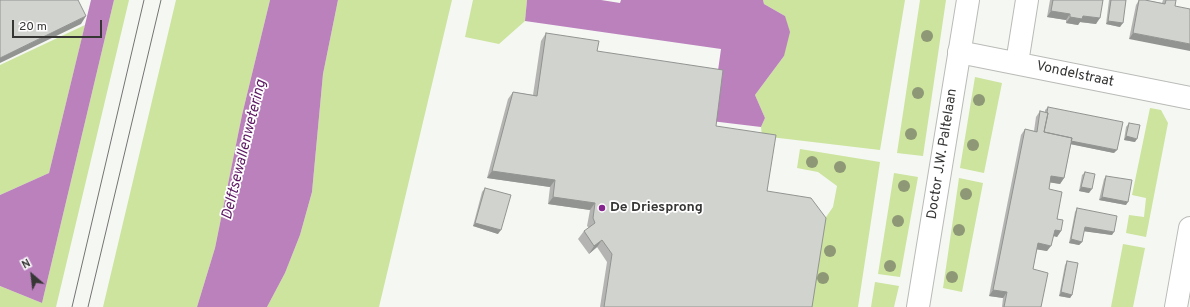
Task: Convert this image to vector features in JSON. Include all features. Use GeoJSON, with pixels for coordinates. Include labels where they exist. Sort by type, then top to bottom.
{"type":"FeatureCollection","features":[{"type":"Feature","properties":{"kind":"street","name":"Doctor J.W. Paltelaan"},"geometry":{"type":"LineString","coordinates":[[918,307],[968,0]]}},
{"type":"Feature","properties":{"kind":"street"},"geometry":{"type":"LineString","coordinates":[[1017,63],[1027,0]]}},
{"type":"Feature","properties":{"kind":"street","name":"Vondelstraat"},"geometry":{"type":"LineString","coordinates":[[959,52],[1190,98]]}},
{"type":"Feature","properties":{"kind":"street"},"geometry":{"type":"LineString","coordinates":[[1176,307],[1190,228]]}},
{"type":"Feature","properties":{"kind":"green space"},"geometry":{"type":"Polygon","coordinates":[[[114,0],[129,0],[56,307],[0,307],[0,286],[42,303],[114,0]]]}},
{"type":"Feature","properties":{"kind":"green space"},"geometry":{"type":"Polygon","coordinates":[[[176,0],[270,0],[242,115],[215,248],[197,307],[103,307],[176,0]]]}},
{"type":"Feature","properties":{"kind":"green space"},"geometry":{"type":"Polygon","coordinates":[[[338,0],[452,0],[379,307],[267,307],[285,273],[300,235],[312,192],[323,74],[338,0]]]}},
{"type":"Feature","properties":{"kind":"green space"},"geometry":{"type":"Polygon","coordinates":[[[473,0],[527,0],[525,21],[499,44],[465,37],[473,0]]]}},
{"type":"Feature","properties":{"kind":"green space"},"geometry":{"type":"Polygon","coordinates":[[[763,0],[905,0],[880,150],[762,136],[761,127],[765,118],[755,95],[784,56],[785,16],[764,4],[763,0]]]}},
{"type":"Feature","properties":{"kind":"green space"},"geometry":{"type":"Polygon","coordinates":[[[920,0],[946,0],[923,156],[897,153],[920,0]]]}},
{"type":"Feature","properties":{"kind":"green space"},"geometry":{"type":"Polygon","coordinates":[[[85,25],[49,173],[0,195],[0,65],[85,25]]]}},
{"type":"Feature","properties":{"kind":"green space"},"geometry":{"type":"Polygon","coordinates":[[[975,77],[1002,83],[984,173],[960,168],[975,77]]]}},
{"type":"Feature","properties":{"kind":"green space"},"geometry":{"type":"Polygon","coordinates":[[[1150,108],[1161,110],[1168,123],[1146,237],[1126,233],[1129,215],[1144,217],[1146,198],[1132,195],[1150,108]]]}},
{"type":"Feature","properties":{"kind":"green space"},"geometry":{"type":"Polygon","coordinates":[[[800,149],[880,162],[858,307],[809,307],[822,223],[833,207],[837,186],[818,172],[797,168],[800,149]]]}},
{"type":"Feature","properties":{"kind":"green space"},"geometry":{"type":"Polygon","coordinates":[[[894,173],[918,177],[900,277],[878,274],[894,173]]]}},
{"type":"Feature","properties":{"kind":"green space"},"geometry":{"type":"Polygon","coordinates":[[[959,178],[983,183],[962,292],[943,288],[959,178]]]}},
{"type":"Feature","properties":{"kind":"green space"},"geometry":{"type":"Polygon","coordinates":[[[1123,244],[1145,248],[1133,307],[1111,307],[1123,244]]]}},
{"type":"Feature","properties":{"kind":"green space"},"geometry":{"type":"Polygon","coordinates":[[[875,282],[899,286],[894,307],[871,307],[875,282]]]}},
{"type":"Feature","properties":{"kind":"water"},"geometry":{"type":"Polygon","coordinates":[[[91,0],[114,0],[42,303],[0,286],[0,195],[49,173],[91,0]]]}},
{"type":"Feature","properties":{"kind":"water","name":"Delftsewallenwetering"},"geometry":{"type":"Polygon","coordinates":[[[270,0],[338,0],[323,74],[312,192],[300,235],[285,273],[267,307],[197,307],[215,248],[242,115],[270,0]]]}},
{"type":"Feature","properties":{"kind":"water"},"geometry":{"type":"Polygon","coordinates":[[[527,0],[601,0],[620,3],[621,0],[763,0],[764,4],[785,16],[790,32],[784,56],[755,95],[765,118],[761,127],[711,121],[721,49],[525,21],[527,0]]]}},
{"type":"Feature","properties":{"kind":"building"},"geometry":{"type":"Polygon","coordinates":[[[0,0],[78,0],[86,16],[0,58],[0,0]]]}},
{"type":"Feature","properties":{"kind":"building"},"geometry":{"type":"Polygon","coordinates":[[[1053,0],[1103,0],[1100,18],[1083,16],[1082,19],[1070,17],[1070,14],[1051,11],[1053,0]]]}},
{"type":"Feature","properties":{"kind":"building"},"geometry":{"type":"Polygon","coordinates":[[[1111,0],[1126,0],[1123,23],[1108,21],[1111,0]]]}},
{"type":"Feature","properties":{"kind":"building"},"geometry":{"type":"Polygon","coordinates":[[[1139,0],[1165,4],[1166,0],[1176,0],[1175,6],[1190,9],[1190,44],[1133,33],[1139,0]]]}},
{"type":"Feature","properties":{"kind":"building"},"geometry":{"type":"Polygon","coordinates":[[[546,33],[599,41],[597,51],[723,70],[716,126],[776,135],[767,191],[811,198],[826,218],[812,307],[604,307],[612,254],[602,240],[594,246],[584,231],[595,223],[593,218],[595,203],[553,197],[555,180],[492,171],[513,92],[537,96],[546,33]]]}},
{"type":"Feature","properties":{"kind":"building"},"geometry":{"type":"Polygon","coordinates":[[[1048,107],[1123,122],[1117,150],[1071,141],[1072,138],[1044,132],[1048,107]]]}},
{"type":"Feature","properties":{"kind":"building"},"geometry":{"type":"Polygon","coordinates":[[[1040,111],[1048,113],[1044,132],[1072,138],[1064,178],[1051,176],[1049,189],[1062,192],[1057,219],[1063,220],[1061,231],[1055,230],[1051,246],[1038,243],[1033,269],[1048,273],[1041,307],[1004,307],[1007,292],[993,290],[1025,129],[1037,132],[1040,111]]]}},
{"type":"Feature","properties":{"kind":"building"},"geometry":{"type":"Polygon","coordinates":[[[1129,123],[1140,125],[1137,139],[1126,136],[1129,123]]]}},
{"type":"Feature","properties":{"kind":"building"},"geometry":{"type":"Polygon","coordinates":[[[1085,172],[1095,174],[1092,189],[1081,187],[1085,172]]]}},
{"type":"Feature","properties":{"kind":"building"},"geometry":{"type":"Polygon","coordinates":[[[1106,176],[1132,180],[1128,202],[1102,197],[1106,176]]]}},
{"type":"Feature","properties":{"kind":"building"},"geometry":{"type":"Polygon","coordinates":[[[485,188],[511,195],[501,230],[475,223],[485,188]]]}},
{"type":"Feature","properties":{"kind":"building"},"geometry":{"type":"Polygon","coordinates":[[[1077,208],[1117,216],[1114,232],[1085,227],[1082,242],[1071,239],[1077,208]]]}},
{"type":"Feature","properties":{"kind":"building"},"geometry":{"type":"Polygon","coordinates":[[[1067,261],[1078,263],[1072,295],[1061,292],[1067,261]]]}},
{"type":"Feature","properties":{"kind":"tram line"},"geometry":{"type":"LineString","coordinates":[[72,307],[144,0]]}},
{"type":"Feature","properties":{"kind":"tram line"},"geometry":{"type":"LineString","coordinates":[[88,307],[161,0]]}},
{"type":"Feature","properties":{"kind":"place","name":"De Driesprong"},"geometry":{"type":"Point","coordinates":[602,208]}}]}
